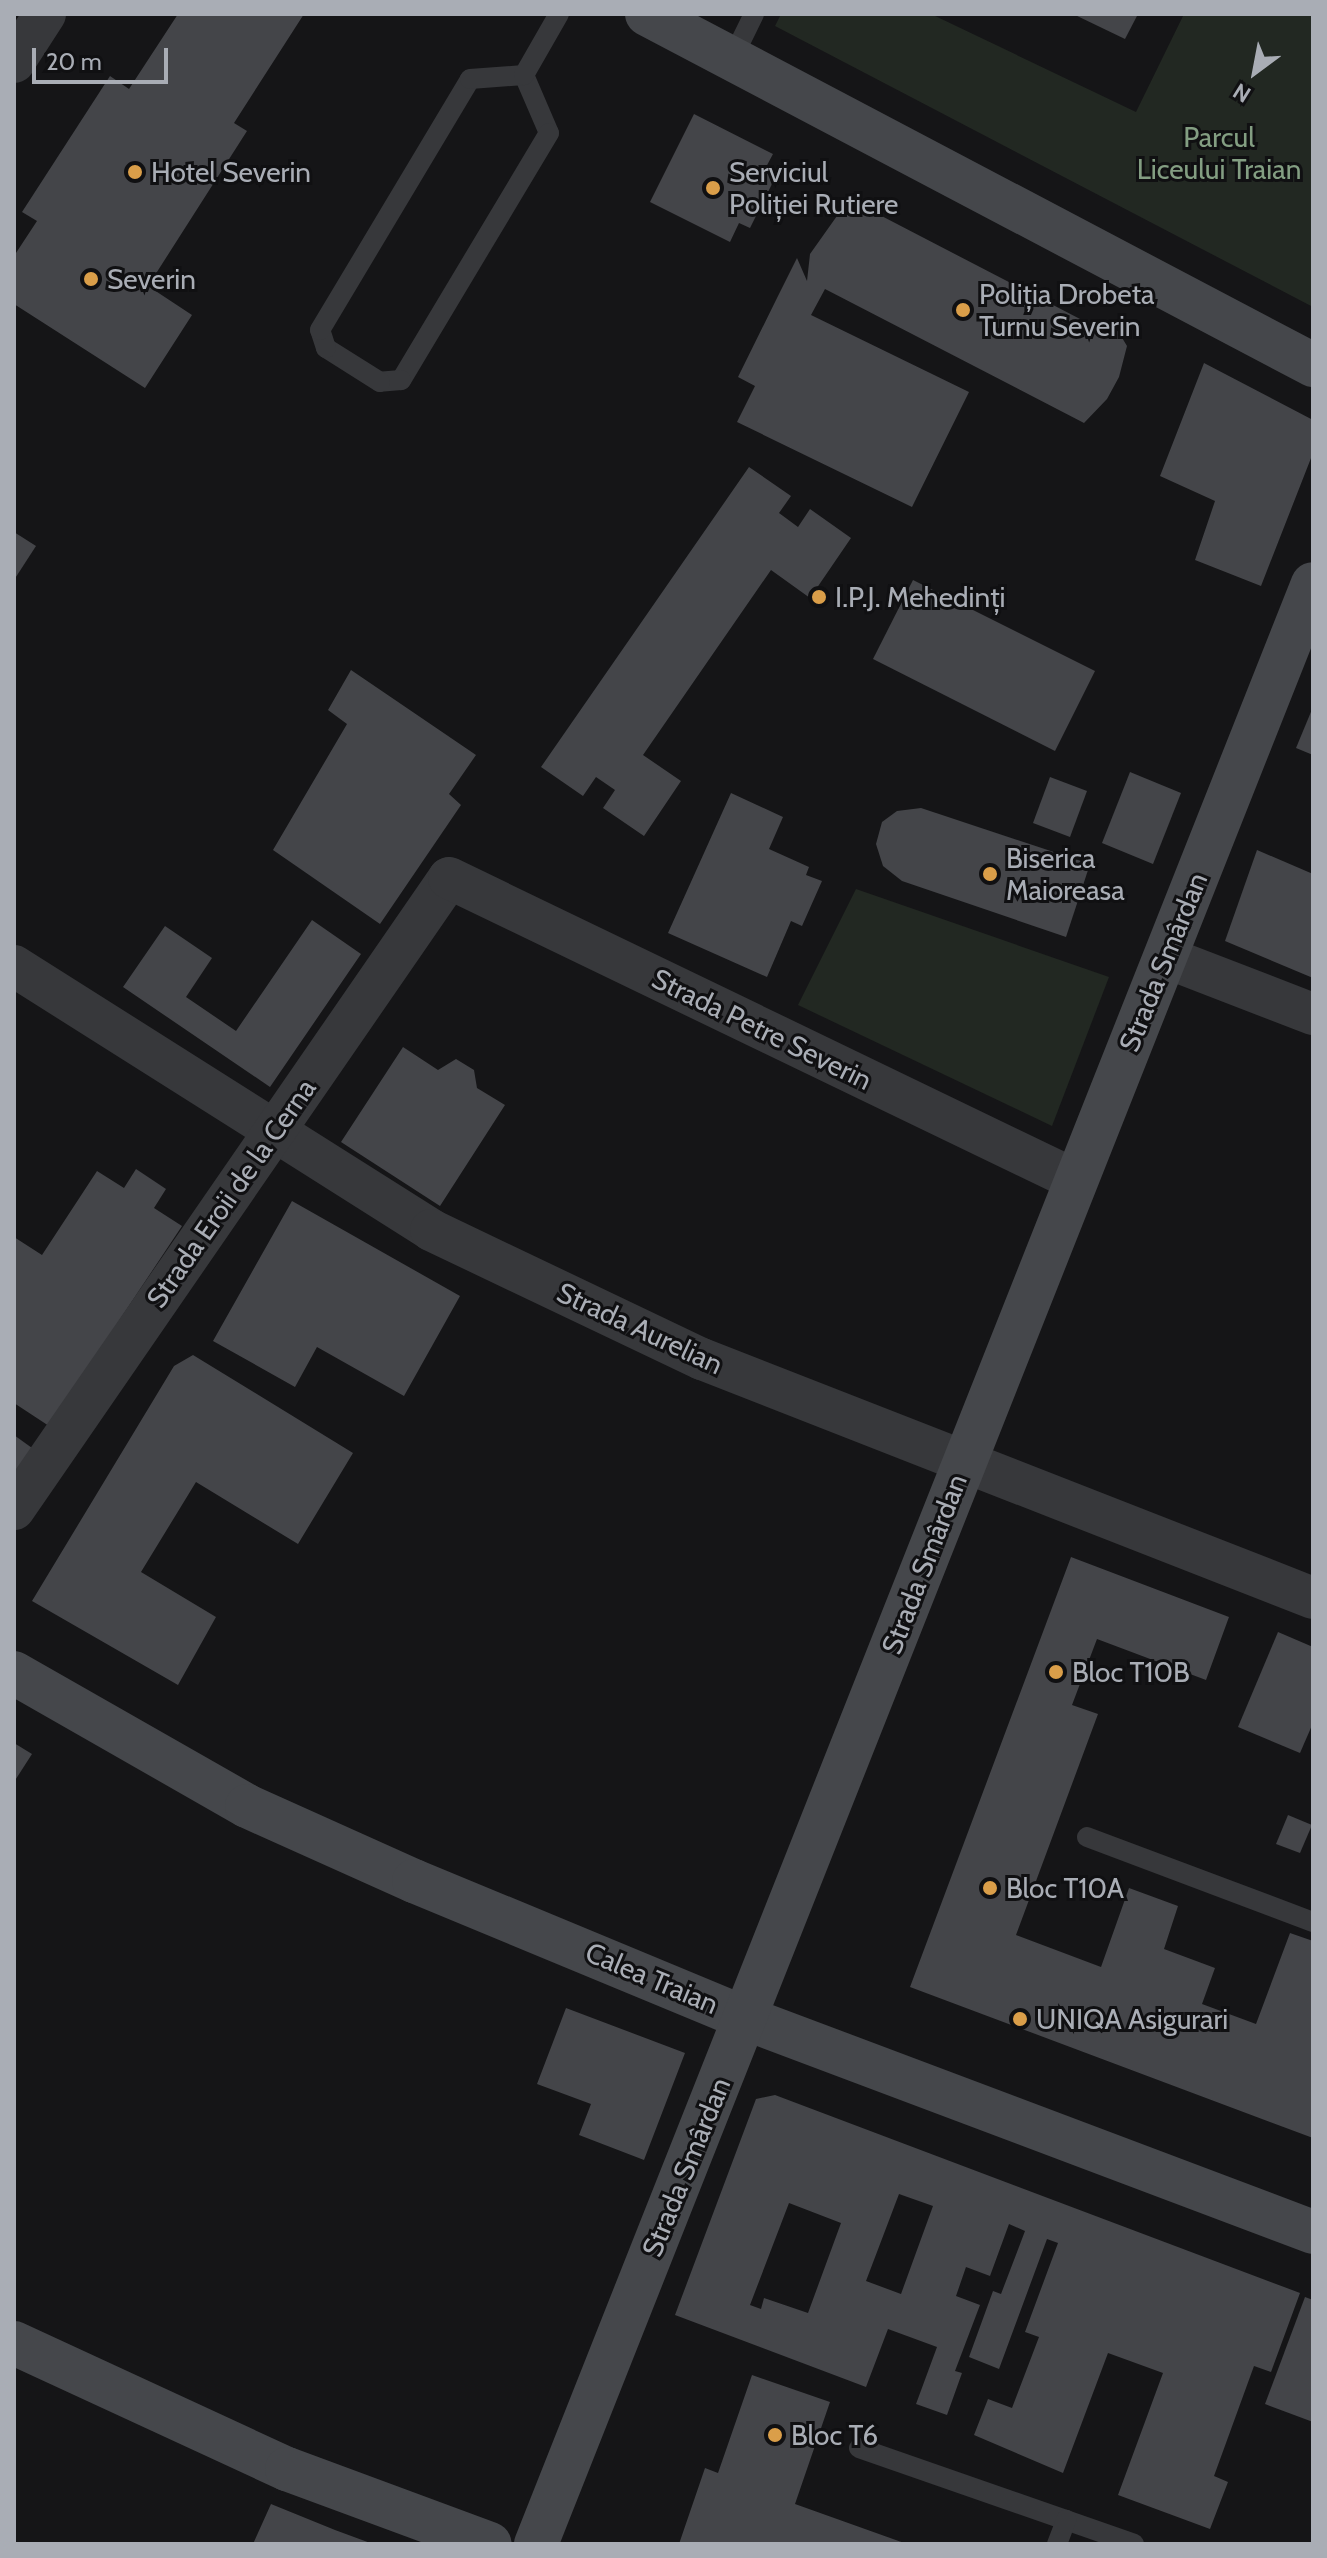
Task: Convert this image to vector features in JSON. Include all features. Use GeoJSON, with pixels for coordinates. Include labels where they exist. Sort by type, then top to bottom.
{"type":"FeatureCollection","features":[{"type":"Feature","properties":{"kind":"street"},"geometry":{"type":"LineString","coordinates":[[14,62],[45,14]]}},
{"type":"Feature","properties":{"kind":"street"},"geometry":{"type":"LineString","coordinates":[[647,14],[1313,365]]}},
{"type":"Feature","properties":{"kind":"street","name":"Strada Smârdan"},"geometry":{"type":"LineString","coordinates":[[536,2544],[1313,584]]}},
{"type":"Feature","properties":{"kind":"street","name":"Strada Eroii de la Cerna"},"geometry":{"type":"LineString","coordinates":[[14,1509],[449,878]]}},
{"type":"Feature","properties":{"kind":"street","name":"Strada Petre Severin"},"geometry":{"type":"LineString","coordinates":[[449,878],[1075,1180]]}},
{"type":"Feature","properties":{"kind":"street"},"geometry":{"type":"LineString","coordinates":[[1165,957],[1313,1014]]}},
{"type":"Feature","properties":{"kind":"street","name":"Strada Aurelian"},"geometry":{"type":"LineString","coordinates":[[14,966],[273,1133],[431,1230],[702,1359],[1313,1598]]}},
{"type":"Feature","properties":{"kind":"street","name":"Calea Traian"},"geometry":{"type":"LineString","coordinates":[[14,1673],[247,1806],[745,2018],[1313,2232]]}},
{"type":"Feature","properties":{"kind":"street"},"geometry":{"type":"LineString","coordinates":[[14,2343],[287,2469],[490,2544]]}},
{"type":"Feature","properties":{"kind":"lane"},"geometry":{"type":"LineString","coordinates":[[524,75],[559,14]]}},
{"type":"Feature","properties":{"kind":"lane"},"geometry":{"type":"LineString","coordinates":[[732,59],[754,14]]}},
{"type":"Feature","properties":{"kind":"lane"},"geometry":{"type":"LineString","coordinates":[[524,75],[549,133],[401,380],[380,382],[326,348],[320,330],[470,79],[524,75]]}},
{"type":"Feature","properties":{"kind":"lane"},"geometry":{"type":"LineString","coordinates":[[1087,1837],[1313,1922]]}},
{"type":"Feature","properties":{"kind":"lane"},"geometry":{"type":"LineString","coordinates":[[859,2448],[1134,2544]]}},
{"type":"Feature","properties":{"kind":"lane"},"geometry":{"type":"LineString","coordinates":[[1057,2544],[1066,2520]]}},
{"type":"Feature","properties":{"kind":"green space","name":"Parcul Liceului Traian"},"geometry":{"type":"Polygon","coordinates":[[[781,14],[931,14],[1136,112],[1184,14],[1313,14],[1313,307],[775,26],[781,14]]]}},
{"type":"Feature","properties":{"kind":"green space"},"geometry":{"type":"Polygon","coordinates":[[[856,889],[1109,977],[1052,1126],[798,1005],[856,889]]]}},
{"type":"Feature","properties":{"kind":"building","name":"Hotel Severin"},"geometry":{"type":"Polygon","coordinates":[[[178,14],[304,14],[234,123],[247,131],[148,286],[192,315],[145,388],[14,304],[14,256],[37,221],[22,212],[110,76],[129,89],[178,14]]]}},
{"type":"Feature","properties":{"kind":"building"},"geometry":{"type":"Polygon","coordinates":[[[1073,14],[1138,14],[1125,39],[1073,14]]]}},
{"type":"Feature","properties":{"kind":"building","name":"Serviciul Poliției Rutiere"},"geometry":{"type":"Polygon","coordinates":[[[694,114],[773,154],[765,169],[777,174],[750,228],[739,223],[730,242],[650,202],[694,114]]]}},
{"type":"Feature","properties":{"kind":"building"},"geometry":{"type":"Polygon","coordinates":[[[849,199],[869,200],[872,211],[1107,333],[1118,331],[1127,346],[1119,377],[1107,399],[1084,423],[825,289],[811,315],[969,392],[912,507],[737,422],[755,386],[738,377],[797,258],[807,281],[810,254],[849,199]]]}},
{"type":"Feature","properties":{"kind":"building"},"geometry":{"type":"Polygon","coordinates":[[[1204,363],[1313,420],[1313,453],[1261,586],[1195,560],[1215,501],[1160,476],[1204,363]]]}},
{"type":"Feature","properties":{"kind":"building"},"geometry":{"type":"Polygon","coordinates":[[[749,467],[791,496],[779,513],[798,527],[810,509],[851,538],[810,598],[771,570],[643,755],[681,781],[644,836],[603,808],[615,790],[596,777],[583,796],[541,767],[749,467]]]}},
{"type":"Feature","properties":{"kind":"building"},"geometry":{"type":"Polygon","coordinates":[[[14,532],[36,546],[14,580],[14,532]]]}},
{"type":"Feature","properties":{"kind":"building"},"geometry":{"type":"Polygon","coordinates":[[[913,580],[1095,671],[1055,751],[873,659],[913,580]]]}},
{"type":"Feature","properties":{"kind":"building"},"geometry":{"type":"Polygon","coordinates":[[[351,670],[476,755],[449,794],[461,805],[380,924],[273,850],[347,724],[328,710],[351,670]]]}},
{"type":"Feature","properties":{"kind":"building"},"geometry":{"type":"Polygon","coordinates":[[[1313,707],[1313,755],[1296,748],[1313,707]]]}},
{"type":"Feature","properties":{"kind":"building"},"geometry":{"type":"Polygon","coordinates":[[[1130,772],[1181,793],[1153,864],[1102,843],[1130,772]]]}},
{"type":"Feature","properties":{"kind":"building"},"geometry":{"type":"Polygon","coordinates":[[[1050,777],[1087,791],[1070,837],[1033,823],[1050,777]]]}},
{"type":"Feature","properties":{"kind":"building"},"geometry":{"type":"Polygon","coordinates":[[[731,793],[783,817],[769,849],[809,867],[806,875],[822,881],[802,926],[791,921],[767,977],[668,933],[731,793]]]}},
{"type":"Feature","properties":{"kind":"building","name":"Biserica Maioreasa"},"geometry":{"type":"Polygon","coordinates":[[[921,808],[1090,864],[1066,937],[902,881],[883,866],[876,844],[882,822],[897,811],[921,808]]]}},
{"type":"Feature","properties":{"kind":"building"},"geometry":{"type":"Polygon","coordinates":[[[1257,850],[1313,874],[1313,978],[1225,941],[1257,850]]]}},
{"type":"Feature","properties":{"kind":"building"},"geometry":{"type":"Polygon","coordinates":[[[312,920],[361,954],[270,1087],[123,987],[165,926],[212,958],[186,997],[236,1031],[312,920]]]}},
{"type":"Feature","properties":{"kind":"building"},"geometry":{"type":"Polygon","coordinates":[[[403,1047],[438,1070],[456,1059],[474,1070],[477,1088],[505,1105],[440,1206],[341,1142],[403,1047]]]}},
{"type":"Feature","properties":{"kind":"building"},"geometry":{"type":"Polygon","coordinates":[[[136,1169],[166,1189],[154,1208],[182,1226],[49,1426],[14,1403],[14,1237],[42,1255],[97,1171],[124,1188],[136,1169]]]}},
{"type":"Feature","properties":{"kind":"building"},"geometry":{"type":"Polygon","coordinates":[[[292,1201],[460,1296],[404,1396],[317,1347],[295,1387],[213,1341],[292,1201]]]}},
{"type":"Feature","properties":{"kind":"building"},"geometry":{"type":"Polygon","coordinates":[[[193,1355],[353,1453],[298,1544],[196,1482],[141,1572],[216,1617],[178,1685],[32,1601],[174,1366],[193,1355]]]}},
{"type":"Feature","properties":{"kind":"building"},"geometry":{"type":"Polygon","coordinates":[[[14,1435],[32,1448],[14,1474],[14,1435]]]}},
{"type":"Feature","properties":{"kind":"building"},"geometry":{"type":"Polygon","coordinates":[[[1071,1557],[1229,1617],[1206,1680],[1097,1639],[1072,1705],[1098,1714],[1016,1935],[1101,1967],[1129,1888],[1178,1906],[1164,1949],[1215,1968],[1202,2004],[1256,2024],[1290,1933],[1313,1941],[1313,2138],[910,1987],[1071,1557]]]}},
{"type":"Feature","properties":{"kind":"building"},"geometry":{"type":"Polygon","coordinates":[[[1278,1632],[1313,1647],[1313,1723],[1300,1753],[1238,1727],[1278,1632]]]}},
{"type":"Feature","properties":{"kind":"building"},"geometry":{"type":"Polygon","coordinates":[[[14,1743],[32,1754],[14,1782],[14,1743]]]}},
{"type":"Feature","properties":{"kind":"building"},"geometry":{"type":"Polygon","coordinates":[[[1288,1815],[1312,1825],[1300,1853],[1276,1844],[1288,1815]]]}},
{"type":"Feature","properties":{"kind":"building"},"geometry":{"type":"Polygon","coordinates":[[[566,2008],[685,2053],[644,2160],[579,2135],[591,2104],[537,2084],[566,2008]]]}},
{"type":"Feature","properties":{"kind":"building"},"geometry":{"type":"Polygon","coordinates":[[[775,2095],[1300,2293],[1271,2372],[1254,2366],[1214,2476],[1228,2482],[1210,2529],[1118,2495],[1163,2373],[1108,2353],[1063,2473],[974,2435],[988,2399],[1012,2408],[1039,2337],[1025,2332],[1058,2243],[1047,2239],[999,2369],[969,2357],[993,2291],[1001,2294],[1025,2231],[1009,2224],[990,2276],[966,2267],[956,2296],[980,2305],[955,2371],[962,2373],[947,2415],[916,2404],[937,2347],[888,2329],[866,2387],[675,2315],[756,2099],[775,2095]],[[899,2194],[866,2281],[901,2294],[933,2206],[899,2194]],[[789,2203],[750,2305],[761,2309],[764,2298],[808,2313],[841,2223],[789,2203]]]}},
{"type":"Feature","properties":{"kind":"building"},"geometry":{"type":"Polygon","coordinates":[[[1305,2297],[1313,2300],[1313,2422],[1265,2404],[1305,2297]]]}},
{"type":"Feature","properties":{"kind":"building","name":"Bloc T6"},"geometry":{"type":"Polygon","coordinates":[[[752,2375],[830,2402],[795,2504],[907,2544],[679,2544],[705,2468],[718,2473],[752,2375]]]}},
{"type":"Feature","properties":{"kind":"building"},"geometry":{"type":"Polygon","coordinates":[[[271,2504],[335,2530],[373,2544],[253,2544],[271,2504]]]}},
{"type":"Feature","properties":{"kind":"place","name":"Hotel Severin"},"geometry":{"type":"Point","coordinates":[135,172]}},
{"type":"Feature","properties":{"kind":"place","name":"Serviciul Poliției Rutiere"},"geometry":{"type":"Point","coordinates":[713,188]}},
{"type":"Feature","properties":{"kind":"place","name":"Severin"},"geometry":{"type":"Point","coordinates":[91,279]}},
{"type":"Feature","properties":{"kind":"place","name":"Poliția Drobeta Turnu Severin"},"geometry":{"type":"Point","coordinates":[963,310]}},
{"type":"Feature","properties":{"kind":"place","name":"I.P.J. Mehedinți"},"geometry":{"type":"Point","coordinates":[819,597]}},
{"type":"Feature","properties":{"kind":"place","name":"Biserica Maioreasa"},"geometry":{"type":"Point","coordinates":[990,874]}},
{"type":"Feature","properties":{"kind":"place","name":"Bloc T10B"},"geometry":{"type":"Point","coordinates":[1056,1672]}},
{"type":"Feature","properties":{"kind":"place","name":"Bloc T10A"},"geometry":{"type":"Point","coordinates":[990,1888]}},
{"type":"Feature","properties":{"kind":"place","name":"UNIQA Asigurari"},"geometry":{"type":"Point","coordinates":[1020,2019]}},
{"type":"Feature","properties":{"kind":"place","name":"Bloc T6"},"geometry":{"type":"Point","coordinates":[775,2435]}}]}
